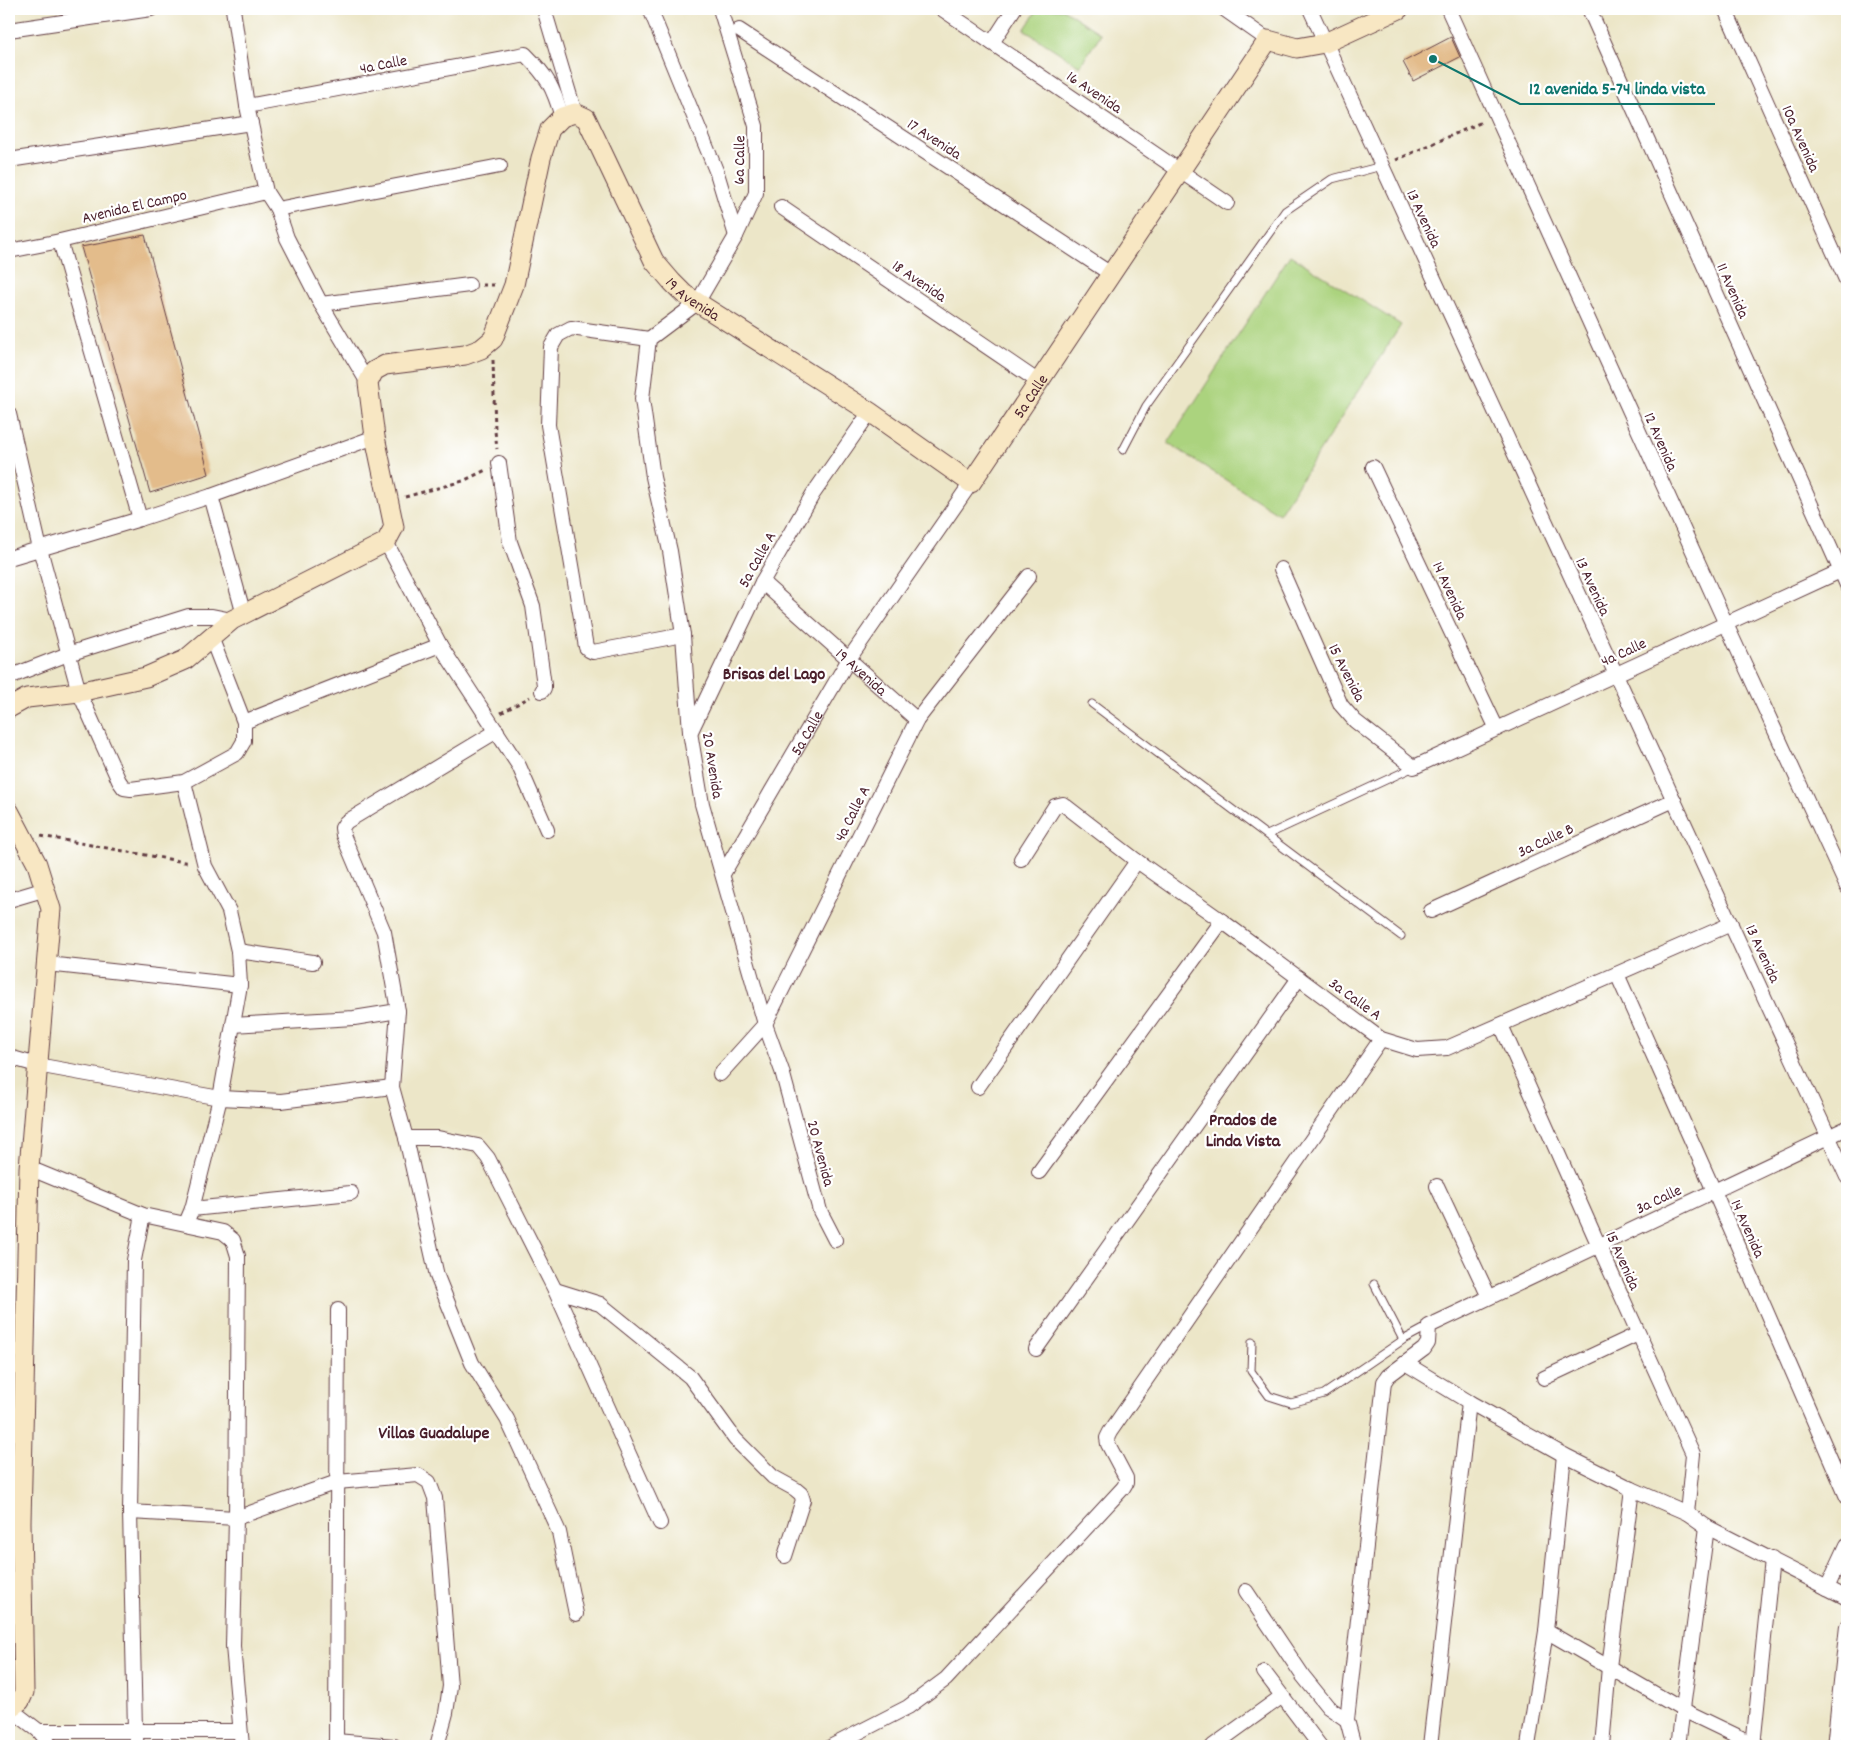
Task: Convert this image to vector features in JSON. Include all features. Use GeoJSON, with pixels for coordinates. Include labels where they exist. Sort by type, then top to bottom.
{"type":"FeatureCollection","features":[{"type":"Feature","properties":{"kind":"street"},"geometry":{"type":"LineString","coordinates":[[9,30],[151,9]]}},
{"type":"Feature","properties":{"kind":"street"},"geometry":{"type":"LineString","coordinates":[[9,708],[27,698],[79,692],[146,677],[185,660],[238,617],[386,542],[394,527],[390,501],[375,438],[368,383],[321,304],[287,238],[277,209],[266,192],[247,106],[233,9]]}},
{"type":"Feature","properties":{"kind":"street","name":"19 Avenida"},"geometry":{"type":"LineString","coordinates":[[544,9],[569,115],[586,118],[654,261],[672,282],[697,303],[870,412],[971,483]]}},
{"type":"Feature","properties":{"kind":"street"},"geometry":{"type":"LineString","coordinates":[[650,9],[717,173],[736,236]]}},
{"type":"Feature","properties":{"kind":"street","name":"6a Calle"},"geometry":{"type":"LineString","coordinates":[[697,303],[736,236],[756,193],[756,126],[720,9]]}},
{"type":"Feature","properties":{"kind":"street","name":"16 Avenida"},"geometry":{"type":"LineString","coordinates":[[942,9],[1227,203]]}},
{"type":"Feature","properties":{"kind":"street"},"geometry":{"type":"LineString","coordinates":[[992,42],[1014,9]]}},
{"type":"Feature","properties":{"kind":"street"},"geometry":{"type":"LineString","coordinates":[[1224,9],[1268,40],[1297,48],[1325,43],[1399,9]]}},
{"type":"Feature","properties":{"kind":"street","name":"13 Avenida"},"geometry":{"type":"LineString","coordinates":[[1310,9],[1847,1177]]}},
{"type":"Feature","properties":{"kind":"street","name":"12 Avenida"},"geometry":{"type":"LineString","coordinates":[[1448,9],[1847,887]]}},
{"type":"Feature","properties":{"kind":"street","name":"11 Avenida"},"geometry":{"type":"LineString","coordinates":[[1589,9],[1844,569],[1847,585]]}},
{"type":"Feature","properties":{"kind":"street","name":"10a Avenida"},"geometry":{"type":"LineString","coordinates":[[1725,9],[1847,282]]}},
{"type":"Feature","properties":{"kind":"street","name":"17 Avenida"},"geometry":{"type":"LineString","coordinates":[[740,30],[1111,274]]}},
{"type":"Feature","properties":{"kind":"street","name":"5a Calle"},"geometry":{"type":"LineString","coordinates":[[723,874],[849,659],[971,483],[1268,40]]}},
{"type":"Feature","properties":{"kind":"street","name":"4a Calle"},"geometry":{"type":"LineString","coordinates":[[247,106],[525,54],[540,69],[569,115]]}},
{"type":"Feature","properties":{"kind":"street"},"geometry":{"type":"LineString","coordinates":[[368,383],[374,371],[385,365],[466,355],[481,350],[493,340],[514,285],[540,158],[550,129],[569,115]]}},
{"type":"Feature","properties":{"kind":"street"},"geometry":{"type":"LineString","coordinates":[[9,160],[251,122]]}},
{"type":"Feature","properties":{"kind":"street"},"geometry":{"type":"LineString","coordinates":[[277,209],[500,166]]}},
{"type":"Feature","properties":{"kind":"street","name":"Avenida El Campo"},"geometry":{"type":"LineString","coordinates":[[9,251],[60,241],[266,192]]}},
{"type":"Feature","properties":{"kind":"street","name":"18 Avenida"},"geometry":{"type":"LineString","coordinates":[[782,207],[1039,382]]}},
{"type":"Feature","properties":{"kind":"street"},"geometry":{"type":"LineString","coordinates":[[60,241],[140,519]]}},
{"type":"Feature","properties":{"kind":"street"},"geometry":{"type":"LineString","coordinates":[[321,304],[469,285]]}},
{"type":"Feature","properties":{"kind":"street"},"geometry":{"type":"LineString","coordinates":[[683,635],[593,652],[586,646],[548,425],[551,347],[558,336],[571,328],[649,340],[697,303]]}},
{"type":"Feature","properties":{"kind":"street","name":"20 Avenida"},"geometry":{"type":"LineString","coordinates":[[649,340],[642,399],[653,477],[670,551],[683,635],[690,732],[702,804],[765,1024],[782,1071],[820,1211],[835,1240]]}},
{"type":"Feature","properties":{"kind":"street","name":"5a Calle A"},"geometry":{"type":"LineString","coordinates":[[690,732],[762,582],[813,494],[870,412]]}},
{"type":"Feature","properties":{"kind":"street"},"geometry":{"type":"LineString","coordinates":[[9,414],[40,549],[79,692],[119,782],[124,788],[131,789],[184,782],[237,753],[244,742],[244,722],[211,637]]}},
{"type":"Feature","properties":{"kind":"street"},"geometry":{"type":"LineString","coordinates":[[9,558],[140,519],[375,438]]}},
{"type":"Feature","properties":{"kind":"street"},"geometry":{"type":"LineString","coordinates":[[499,463],[510,542],[533,606],[544,685],[542,691]]}},
{"type":"Feature","properties":{"kind":"street","name":"14 Avenida"},"geometry":{"type":"LineString","coordinates":[[1373,466],[1497,729]]}},
{"type":"Feature","properties":{"kind":"street"},"geometry":{"type":"LineString","coordinates":[[210,496],[238,617]]}},
{"type":"Feature","properties":{"kind":"street"},"geometry":{"type":"LineString","coordinates":[[386,542],[440,645],[519,766],[547,830]]}},
{"type":"Feature","properties":{"kind":"street","name":"15 Avenida"},"geometry":{"type":"LineString","coordinates":[[1281,569],[1341,705],[1355,721],[1414,767]]}},
{"type":"Feature","properties":{"kind":"street","name":"4a Calle"},"geometry":{"type":"LineString","coordinates":[[1414,767],[1844,569]]}},
{"type":"Feature","properties":{"kind":"street","name":"4a Calle A"},"geometry":{"type":"LineString","coordinates":[[720,1074],[765,1024],[917,720],[1029,576]]}},
{"type":"Feature","properties":{"kind":"street","name":"19 Avenida"},"geometry":{"type":"LineString","coordinates":[[762,582],[917,720]]}},
{"type":"Feature","properties":{"kind":"street"},"geometry":{"type":"LineString","coordinates":[[9,677],[68,654],[189,616],[238,617]]}},
{"type":"Feature","properties":{"kind":"street"},"geometry":{"type":"LineString","coordinates":[[244,722],[440,645]]}},
{"type":"Feature","properties":{"kind":"street"},"geometry":{"type":"LineString","coordinates":[[493,725],[346,822],[342,828],[343,835],[384,932],[398,1011],[392,1087],[406,1138],[437,1276],[472,1362],[508,1419],[559,1532],[576,1614]]}},
{"type":"Feature","properties":{"kind":"street"},"geometry":{"type":"LineString","coordinates":[[184,782],[205,866],[229,912],[238,951],[240,985],[220,1098],[192,1209],[186,1223]]}},
{"type":"Feature","properties":{"kind":"street","name":"3a Calle B"},"geometry":{"type":"LineString","coordinates":[[1432,911],[1674,800]]}},
{"type":"Feature","properties":{"kind":"street","name":"3a Calle A"},"geometry":{"type":"LineString","coordinates":[[1021,859],[1055,806],[1063,804],[1137,861],[1222,921],[1381,1039],[1417,1050],[1446,1048],[1731,924]]}},
{"type":"Feature","properties":{"kind":"street"},"geometry":{"type":"LineString","coordinates":[[9,812],[37,864],[51,909],[29,1168],[21,1522],[24,1692],[20,1701],[9,1708],[39,1731],[51,1746]]}},
{"type":"Feature","properties":{"kind":"street"},"geometry":{"type":"LineString","coordinates":[[978,1087],[1137,861]]}},
{"type":"Feature","properties":{"kind":"street"},"geometry":{"type":"LineString","coordinates":[[9,900],[46,889]]}},
{"type":"Feature","properties":{"kind":"street"},"geometry":{"type":"LineString","coordinates":[[1039,1172],[1222,921]]}},
{"type":"Feature","properties":{"kind":"street"},"geometry":{"type":"LineString","coordinates":[[238,951],[313,962]]}},
{"type":"Feature","properties":{"kind":"street"},"geometry":{"type":"LineString","coordinates":[[46,964],[240,985]]}},
{"type":"Feature","properties":{"kind":"street","name":"14 Avenida"},"geometry":{"type":"LineString","coordinates":[[1616,974],[1714,1191],[1847,1497]]}},
{"type":"Feature","properties":{"kind":"street"},"geometry":{"type":"LineString","coordinates":[[1036,1349],[1298,978]]}},
{"type":"Feature","properties":{"kind":"street"},"geometry":{"type":"LineString","coordinates":[[233,1025],[354,1018],[398,1011]]}},
{"type":"Feature","properties":{"kind":"street","name":"15 Avenida"},"geometry":{"type":"LineString","coordinates":[[1501,1025],[1693,1454],[1687,1513]]}},
{"type":"Feature","properties":{"kind":"street"},"geometry":{"type":"LineString","coordinates":[[832,1746],[908,1707],[946,1679],[989,1635],[1123,1488],[1126,1478],[1108,1444],[1107,1438],[1110,1432],[1381,1039]]}},
{"type":"Feature","properties":{"kind":"street"},"geometry":{"type":"LineString","coordinates":[[9,1058],[37,1065],[220,1098],[281,1101],[392,1087]]}},
{"type":"Feature","properties":{"kind":"street","name":"3a Calle"},"geometry":{"type":"LineString","coordinates":[[1429,1326],[1847,1128]]}},
{"type":"Feature","properties":{"kind":"street"},"geometry":{"type":"LineString","coordinates":[[406,1138],[438,1138],[478,1146],[488,1158],[555,1290],[660,1522]]}},
{"type":"Feature","properties":{"kind":"street"},"geometry":{"type":"LineString","coordinates":[[29,1168],[143,1215],[223,1232],[233,1240],[238,1256],[233,1646],[242,1746]]}},
{"type":"Feature","properties":{"kind":"street"},"geometry":{"type":"LineString","coordinates":[[1437,1186],[1489,1297]]}},
{"type":"Feature","properties":{"kind":"street"},"geometry":{"type":"LineString","coordinates":[[192,1209],[351,1193]]}},
{"type":"Feature","properties":{"kind":"street"},"geometry":{"type":"LineString","coordinates":[[137,1746],[135,1730],[130,1512],[134,1260],[143,1215]]}},
{"type":"Feature","properties":{"kind":"street"},"geometry":{"type":"LineString","coordinates":[[555,1290],[600,1304],[690,1377],[735,1439],[773,1477],[801,1494],[803,1500],[785,1556]]}},
{"type":"Feature","properties":{"kind":"street"},"geometry":{"type":"LineString","coordinates":[[338,1310],[335,1744],[394,1746]]}},
{"type":"Feature","properties":{"kind":"street"},"geometry":{"type":"LineString","coordinates":[[1354,1746],[1347,1720],[1384,1382],[1424,1349],[1428,1343],[1429,1326]]}},
{"type":"Feature","properties":{"kind":"street"},"geometry":{"type":"LineString","coordinates":[[1544,1378],[1638,1334]]}},
{"type":"Feature","properties":{"kind":"street"},"geometry":{"type":"LineString","coordinates":[[1405,1363],[1469,1402],[1564,1455],[1632,1489],[1687,1513],[1707,1527],[1847,1598]]}},
{"type":"Feature","properties":{"kind":"street"},"geometry":{"type":"LineString","coordinates":[[1430,1746],[1469,1402]]}},
{"type":"Feature","properties":{"kind":"street"},"geometry":{"type":"LineString","coordinates":[[1528,1746],[1546,1631],[1564,1455]]}},
{"type":"Feature","properties":{"kind":"street"},"geometry":{"type":"LineString","coordinates":[[130,1512],[236,1518],[337,1482],[418,1475],[429,1482],[435,1498],[450,1686],[446,1713],[437,1746]]}},
{"type":"Feature","properties":{"kind":"street"},"geometry":{"type":"LineString","coordinates":[[1602,1746],[1609,1667],[1632,1489]]}},
{"type":"Feature","properties":{"kind":"street"},"geometry":{"type":"LineString","coordinates":[[1678,1746],[1707,1527]]}},
{"type":"Feature","properties":{"kind":"street"},"geometry":{"type":"LineString","coordinates":[[1827,1588],[1847,1545]]}},
{"type":"Feature","properties":{"kind":"street"},"geometry":{"type":"LineString","coordinates":[[1546,1631],[1683,1710],[1755,1746],[1772,1559]]}},
{"type":"Feature","properties":{"kind":"street"},"geometry":{"type":"LineString","coordinates":[[1246,1591],[1303,1676],[1328,1708],[1347,1720]]}},
{"type":"Feature","properties":{"kind":"street"},"geometry":{"type":"LineString","coordinates":[[1834,1746],[1847,1626]]}},
{"type":"Feature","properties":{"kind":"street"},"geometry":{"type":"LineString","coordinates":[[1264,1672],[1281,1697],[1320,1746]]}},
{"type":"Feature","properties":{"kind":"street"},"geometry":{"type":"LineString","coordinates":[[1213,1746],[1281,1697]]}},
{"type":"Feature","properties":{"kind":"street"},"geometry":{"type":"LineString","coordinates":[[39,1731],[240,1731]]}},
{"type":"Feature","properties":{"kind":"lane"},"geometry":{"type":"LineString","coordinates":[[1123,450],[1146,406],[1285,211],[1332,179],[1382,166]]}},
{"type":"Feature","properties":{"kind":"lane"},"geometry":{"type":"LineString","coordinates":[[1092,704],[1401,936]]}},
{"type":"Feature","properties":{"kind":"lane"},"geometry":{"type":"LineString","coordinates":[[1267,835],[1414,767]]}},
{"type":"Feature","properties":{"kind":"lane"},"geometry":{"type":"LineString","coordinates":[[1374,1284],[1402,1340]]}},
{"type":"Feature","properties":{"kind":"lane"},"geometry":{"type":"LineString","coordinates":[[1252,1342],[1251,1371],[1269,1396],[1291,1403],[1324,1394],[1402,1340],[1429,1326]]}},
{"type":"Feature","properties":{"kind":"path"},"geometry":{"type":"LineString","coordinates":[[1382,166],[1497,116]]}},
{"type":"Feature","properties":{"kind":"path"},"geometry":{"type":"LineString","coordinates":[[469,285],[514,285]]}},
{"type":"Feature","properties":{"kind":"path"},"geometry":{"type":"LineString","coordinates":[[390,501],[463,481],[499,463],[495,431],[493,340]]}},
{"type":"Feature","properties":{"kind":"path"},"geometry":{"type":"LineString","coordinates":[[493,725],[542,691]]}},
{"type":"Feature","properties":{"kind":"path"},"geometry":{"type":"LineString","coordinates":[[20,832],[205,866]]}},
{"type":"Feature","properties":{"kind":"green space"},"geometry":{"type":"Polygon","coordinates":[[[1038,9],[1063,9],[1101,34],[1080,66],[1024,30],[1038,9]]]}},
{"type":"Feature","properties":{"kind":"green space"},"geometry":{"type":"Polygon","coordinates":[[[1290,255],[1401,325],[1279,514],[1168,443],[1290,255]]]}},
{"type":"Feature","properties":{"kind":"building"},"geometry":{"type":"Polygon","coordinates":[[[1451,37],[1460,57],[1413,81],[1403,62],[1451,37]]]}},
{"type":"Feature","properties":{"kind":"building"},"geometry":{"type":"Polygon","coordinates":[[[145,235],[209,474],[150,493],[81,247],[145,235]]]}},
{"type":"Feature","properties":{"kind":"place","name":"12 avenida 5-74 linda vista"},"geometry":{"type":"Point","coordinates":[1433,59]}},
{"type":"Feature","properties":{"kind":"district","name":"Brisas del Lago"},"geometry":{"type":"Point","coordinates":[774,673]}},
{"type":"Feature","properties":{"kind":"district","name":"Prados de Linda Vista"},"geometry":{"type":"Point","coordinates":[1243,1129]}},
{"type":"Feature","properties":{"kind":"district","name":"Villas Guadalupe"},"geometry":{"type":"Point","coordinates":[434,1432]}}]}
